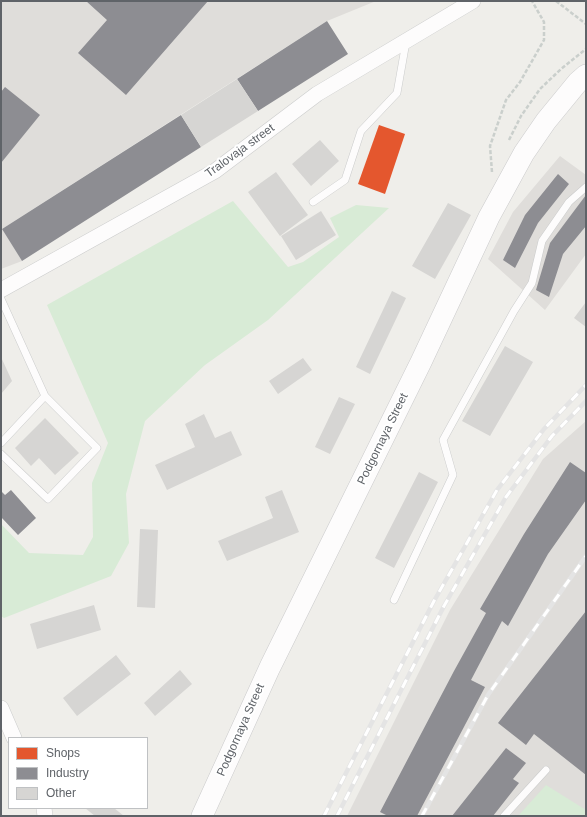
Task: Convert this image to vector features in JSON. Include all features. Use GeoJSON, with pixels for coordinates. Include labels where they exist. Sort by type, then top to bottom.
{"type":"FeatureCollection","features":[{"type":"Feature","properties":{"kind":"main road","name":"Podgornaya Street"},"geometry":{"type":"LineString","coordinates":[[202,816],[270,667],[421,362],[489,217],[524,153],[546,121],[578,82],[586,75]]}},
{"type":"Feature","properties":{"kind":"street","name":"Tralovaja street"},"geometry":{"type":"LineString","coordinates":[[1,290],[215,171],[317,94],[473,1]]}},
{"type":"Feature","properties":{"kind":"street"},"geometry":{"type":"LineString","coordinates":[[1,708],[14,737]]}},
{"type":"Feature","properties":{"kind":"lane"},"geometry":{"type":"LineString","coordinates":[[314,202],[345,180],[361,131],[397,93],[406,40]]}},
{"type":"Feature","properties":{"kind":"lane"},"geometry":{"type":"LineString","coordinates":[[394,600],[453,475],[443,440],[514,311],[532,283],[542,241],[570,202],[586,187]]}},
{"type":"Feature","properties":{"kind":"lane"},"geometry":{"type":"LineString","coordinates":[[1,299],[45,396],[96,448],[48,499],[1,454]]}},
{"type":"Feature","properties":{"kind":"lane"},"geometry":{"type":"LineString","coordinates":[[1,443],[45,396]]}},
{"type":"Feature","properties":{"kind":"lane"},"geometry":{"type":"LineString","coordinates":[[504,816],[546,770]]}},
{"type":"Feature","properties":{"kind":"path"},"geometry":{"type":"LineString","coordinates":[[492,175],[490,146],[506,100],[520,82],[544,40],[544,22],[532,1]]}},
{"type":"Feature","properties":{"kind":"path"},"geometry":{"type":"LineString","coordinates":[[556,1],[586,24]]}},
{"type":"Feature","properties":{"kind":"shaded area"},"geometry":{"type":"Polygon","coordinates":[[[1,1],[376,1],[327,21],[2,229],[22,261],[1,269],[1,1]]]}},
{"type":"Feature","properties":{"kind":"shaded area"},"geometry":{"type":"Polygon","coordinates":[[[560,156],[586,175],[586,254],[545,310],[488,259],[513,212],[560,156]]]}},
{"type":"Feature","properties":{"kind":"shaded area"},"geometry":{"type":"Polygon","coordinates":[[[586,421],[586,816],[347,816],[450,610],[543,459],[586,421]]]}},
{"type":"Feature","properties":{"kind":"green space"},"geometry":{"type":"Polygon","coordinates":[[[233,201],[288,267],[303,262],[339,237],[330,218],[356,205],[389,208],[268,320],[205,365],[145,421],[126,494],[129,543],[111,576],[4,618],[1,616],[1,524],[29,553],[83,555],[93,537],[92,483],[108,443],[47,305],[233,201]]]}},
{"type":"Feature","properties":{"kind":"green space"},"geometry":{"type":"Polygon","coordinates":[[[546,785],[586,810],[586,816],[518,816],[546,785]]]}},
{"type":"Feature","properties":{"kind":"building: Shops"},"geometry":{"type":"Polygon","coordinates":[[[379,125],[405,134],[385,194],[358,184],[379,125]]]}},
{"type":"Feature","properties":{"kind":"building: Industry"},"geometry":{"type":"Polygon","coordinates":[[[86,1],[208,1],[126,95],[78,53],[107,20],[86,1]]]}},
{"type":"Feature","properties":{"kind":"building: Industry"},"geometry":{"type":"Polygon","coordinates":[[[327,21],[348,54],[258,111],[237,79],[327,21]]]}},
{"type":"Feature","properties":{"kind":"building: Industry"},"geometry":{"type":"Polygon","coordinates":[[[5,87],[40,115],[1,163],[1,92],[5,87]]]}},
{"type":"Feature","properties":{"kind":"building: Industry"},"geometry":{"type":"Polygon","coordinates":[[[181,115],[201,147],[22,261],[2,229],[181,115]]]}},
{"type":"Feature","properties":{"kind":"building: Industry"},"geometry":{"type":"Polygon","coordinates":[[[558,174],[569,184],[538,223],[515,268],[503,260],[525,215],[558,174]]]}},
{"type":"Feature","properties":{"kind":"building: Industry"},"geometry":{"type":"Polygon","coordinates":[[[586,195],[586,226],[563,254],[549,297],[536,290],[550,243],[586,195]]]}},
{"type":"Feature","properties":{"kind":"building: Industry"},"geometry":{"type":"Polygon","coordinates":[[[570,462],[586,473],[586,500],[548,554],[508,626],[502,621],[471,680],[485,687],[417,816],[388,816],[380,812],[486,613],[480,609],[524,534],[570,462]]]}},
{"type":"Feature","properties":{"kind":"building: Industry"},"geometry":{"type":"Polygon","coordinates":[[[11,490],[36,518],[18,535],[1,517],[1,491],[5,495],[11,490]]]}},
{"type":"Feature","properties":{"kind":"building: Industry"},"geometry":{"type":"Polygon","coordinates":[[[586,611],[586,775],[534,734],[526,745],[498,723],[586,611]]]}},
{"type":"Feature","properties":{"kind":"building: Industry"},"geometry":{"type":"Polygon","coordinates":[[[506,748],[526,763],[513,779],[519,783],[493,816],[452,816],[506,748]]]}},
{"type":"Feature","properties":{"kind":"building: Other"},"geometry":{"type":"Polygon","coordinates":[[[237,79],[258,111],[201,147],[181,115],[237,79]]]}},
{"type":"Feature","properties":{"kind":"building: Other"},"geometry":{"type":"Polygon","coordinates":[[[320,140],[339,161],[311,186],[292,164],[320,140]]]}},
{"type":"Feature","properties":{"kind":"building: Other"},"geometry":{"type":"Polygon","coordinates":[[[276,172],[308,215],[280,236],[248,192],[276,172]]]}},
{"type":"Feature","properties":{"kind":"building: Other"},"geometry":{"type":"Polygon","coordinates":[[[448,203],[471,215],[435,279],[412,266],[448,203]]]}},
{"type":"Feature","properties":{"kind":"building: Other"},"geometry":{"type":"Polygon","coordinates":[[[321,211],[336,235],[296,260],[281,236],[321,211]]]}},
{"type":"Feature","properties":{"kind":"building: Other"},"geometry":{"type":"Polygon","coordinates":[[[392,291],[406,298],[370,374],[356,367],[392,291]]]}},
{"type":"Feature","properties":{"kind":"building: Other"},"geometry":{"type":"Polygon","coordinates":[[[586,302],[586,327],[574,318],[586,302]]]}},
{"type":"Feature","properties":{"kind":"building: Other"},"geometry":{"type":"Polygon","coordinates":[[[505,346],[533,362],[490,436],[462,421],[505,346]]]}},
{"type":"Feature","properties":{"kind":"building: Other"},"geometry":{"type":"Polygon","coordinates":[[[1,357],[12,381],[1,394],[1,357]]]}},
{"type":"Feature","properties":{"kind":"building: Other"},"geometry":{"type":"Polygon","coordinates":[[[303,358],[312,370],[278,394],[269,381],[303,358]]]}},
{"type":"Feature","properties":{"kind":"building: Other"},"geometry":{"type":"Polygon","coordinates":[[[339,397],[355,404],[330,454],[315,447],[339,397]]]}},
{"type":"Feature","properties":{"kind":"building: Other"},"geometry":{"type":"Polygon","coordinates":[[[204,414],[215,438],[231,431],[242,455],[167,490],[155,465],[195,447],[185,424],[204,414]]]}},
{"type":"Feature","properties":{"kind":"building: Other"},"geometry":{"type":"Polygon","coordinates":[[[45,418],[79,453],[55,475],[39,458],[31,466],[15,448],[45,418]]]}},
{"type":"Feature","properties":{"kind":"building: Other"},"geometry":{"type":"Polygon","coordinates":[[[419,472],[438,482],[394,568],[375,558],[419,472]]]}},
{"type":"Feature","properties":{"kind":"building: Other"},"geometry":{"type":"Polygon","coordinates":[[[282,490],[299,532],[227,561],[218,541],[273,518],[265,497],[282,490]]]}},
{"type":"Feature","properties":{"kind":"building: Other"},"geometry":{"type":"Polygon","coordinates":[[[140,529],[158,530],[155,608],[137,607],[140,529]]]}},
{"type":"Feature","properties":{"kind":"building: Other"},"geometry":{"type":"Polygon","coordinates":[[[94,605],[101,630],[37,649],[30,624],[94,605]]]}},
{"type":"Feature","properties":{"kind":"building: Other"},"geometry":{"type":"Polygon","coordinates":[[[116,655],[131,674],[77,716],[63,698],[116,655]]]}},
{"type":"Feature","properties":{"kind":"building: Other"},"geometry":{"type":"Polygon","coordinates":[[[180,670],[192,684],[155,716],[144,703],[180,670]]]}},
{"type":"Feature","properties":{"kind":"building: Other"},"geometry":{"type":"Polygon","coordinates":[[[86,809],[115,809],[124,816],[95,816],[86,809]]]}},
{"type":"Feature","properties":{"kind":"railway"},"geometry":{"type":"LineString","coordinates":[[324,816],[434,601],[497,490],[544,429],[586,385]]}},
{"type":"Feature","properties":{"kind":"railway"},"geometry":{"type":"LineString","coordinates":[[337,816],[444,606],[506,497],[552,436],[586,401]]}},
{"type":"Feature","properties":{"kind":"railway"},"geometry":{"type":"LineString","coordinates":[[422,816],[488,695],[586,556]]}}]}
